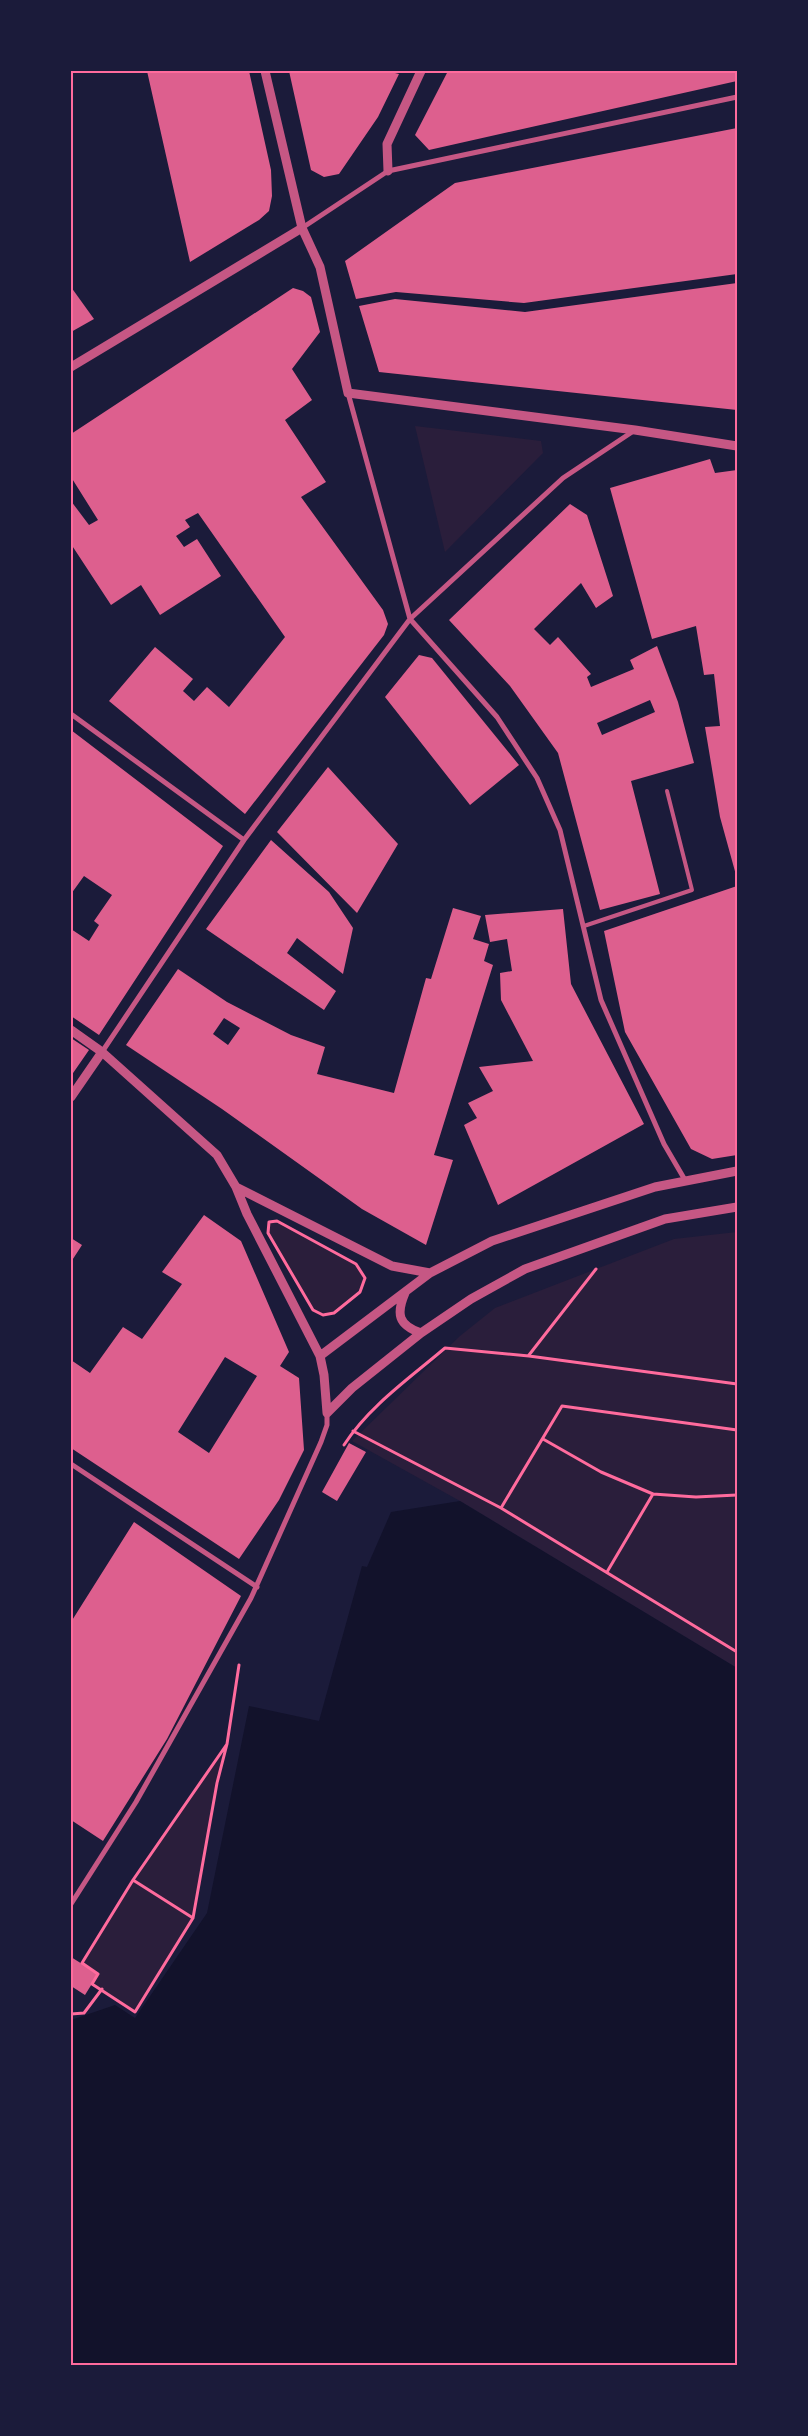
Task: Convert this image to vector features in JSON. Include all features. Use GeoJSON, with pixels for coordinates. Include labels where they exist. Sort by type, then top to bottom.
{"type":"FeatureCollection","features":[{"type":"Feature","properties":{"kind":"street"},"geometry":{"type":"LineString","coordinates":[[265,71],[302,228],[320,267],[348,393],[410,619],[497,717],[537,778],[560,830],[601,1000],[664,1144],[685,1180]]}},
{"type":"Feature","properties":{"kind":"street"},"geometry":{"type":"LineString","coordinates":[[388,171],[387,144],[421,71]]}},
{"type":"Feature","properties":{"kind":"street"},"geometry":{"type":"LineString","coordinates":[[71,367],[302,228],[388,171],[737,97]]}},
{"type":"Feature","properties":{"kind":"street"},"geometry":{"type":"LineString","coordinates":[[348,393],[635,430],[737,446]]}},
{"type":"Feature","properties":{"kind":"street"},"geometry":{"type":"LineString","coordinates":[[71,1097],[244,840],[410,619],[563,478],[635,430]]}},
{"type":"Feature","properties":{"kind":"street"},"geometry":{"type":"LineString","coordinates":[[71,714],[244,840]]}},
{"type":"Feature","properties":{"kind":"street"},"geometry":{"type":"LineString","coordinates":[[71,1030],[102,1052],[217,1155],[236,1187],[247,1214],[320,1356],[324,1375],[327,1413],[321,1442],[257,1587],[136,1802],[71,1904]]}},
{"type":"Feature","properties":{"kind":"street"},"geometry":{"type":"LineString","coordinates":[[320,1356],[430,1273],[492,1241],[656,1187],[737,1171]]}},
{"type":"Feature","properties":{"kind":"street"},"geometry":{"type":"LineString","coordinates":[[236,1187],[392,1266],[430,1273]]}},
{"type":"Feature","properties":{"kind":"street"},"geometry":{"type":"LineString","coordinates":[[327,1413],[352,1388],[420,1333],[471,1299],[525,1270],[665,1219],[737,1207]]}},
{"type":"Feature","properties":{"kind":"street"},"geometry":{"type":"LineString","coordinates":[[406,1290],[400,1311],[401,1322],[410,1329],[420,1333]]}},
{"type":"Feature","properties":{"kind":"street"},"geometry":{"type":"LineString","coordinates":[[71,1464],[257,1587]]}},
{"type":"Feature","properties":{"kind":"lane"},"geometry":{"type":"LineString","coordinates":[[584,926],[692,890],[667,791]]}},
{"type":"Feature","properties":{"kind":"path"},"geometry":{"type":"LineString","coordinates":[[277,1221],[356,1264],[365,1278],[360,1292],[334,1313],[323,1315],[313,1310],[268,1234],[268,1222],[277,1221]]}},
{"type":"Feature","properties":{"kind":"path"},"geometry":{"type":"LineString","coordinates":[[587,1272],[605,1265]]}},
{"type":"Feature","properties":{"kind":"path"},"geometry":{"type":"LineString","coordinates":[[529,1356],[596,1268]]}},
{"type":"Feature","properties":{"kind":"path"},"geometry":{"type":"LineString","coordinates":[[342,1448],[353,1431],[383,1401],[452,1342]]}},
{"type":"Feature","properties":{"kind":"path"},"geometry":{"type":"LineString","coordinates":[[445,1348],[529,1356],[737,1384]]}},
{"type":"Feature","properties":{"kind":"path"},"geometry":{"type":"LineString","coordinates":[[501,1508],[562,1406],[737,1430]]}},
{"type":"Feature","properties":{"kind":"path"},"geometry":{"type":"LineString","coordinates":[[353,1431],[501,1508],[737,1652]]}},
{"type":"Feature","properties":{"kind":"path"},"geometry":{"type":"LineString","coordinates":[[543,1439],[601,1472],[653,1494],[696,1497],[737,1495]]}},
{"type":"Feature","properties":{"kind":"path"},"geometry":{"type":"LineString","coordinates":[[607,1572],[653,1494]]}},
{"type":"Feature","properties":{"kind":"path"},"geometry":{"type":"LineString","coordinates":[[227,1744],[133,1880],[82,1963],[98,1974],[92,1984],[135,2012],[193,1918],[217,1783],[227,1744],[239,1662]]}},
{"type":"Feature","properties":{"kind":"path"},"geometry":{"type":"LineString","coordinates":[[133,1880],[193,1918]]}},
{"type":"Feature","properties":{"kind":"path"},"geometry":{"type":"LineString","coordinates":[[71,2014],[84,2013],[102,1989]]}},
{"type":"Feature","properties":{"kind":"shaded area"},"geometry":{"type":"Polygon","coordinates":[[[415,426],[541,441],[543,453],[445,552],[415,426]]]}},
{"type":"Feature","properties":{"kind":"shaded area"},"geometry":{"type":"Polygon","coordinates":[[[277,1221],[356,1264],[365,1278],[360,1292],[334,1313],[323,1315],[313,1310],[268,1233],[269,1222],[277,1221]]]}},
{"type":"Feature","properties":{"kind":"shaded area"},"geometry":{"type":"Polygon","coordinates":[[[737,1232],[737,1668],[460,1501],[352,1441],[460,1336],[495,1308],[674,1239],[737,1232]]]}},
{"type":"Feature","properties":{"kind":"shaded area"},"geometry":{"type":"Polygon","coordinates":[[[460,1501],[737,1668],[737,2365],[71,2365],[71,2020],[115,2005],[135,2018],[207,1913],[249,1706],[319,1721],[362,1566],[367,1567],[391,1512],[460,1501]]]}},
{"type":"Feature","properties":{"kind":"shaded area"},"geometry":{"type":"Polygon","coordinates":[[[227,1744],[217,1783],[193,1918],[135,2012],[92,1984],[82,1963],[133,1880],[227,1744]]]}},
{"type":"Feature","properties":{"kind":"building"},"geometry":{"type":"Polygon","coordinates":[[[147,71],[249,71],[271,170],[272,196],[269,211],[259,220],[190,262],[147,71]]]}},
{"type":"Feature","properties":{"kind":"building"},"geometry":{"type":"Polygon","coordinates":[[[289,71],[396,71],[395,73],[399,74],[378,117],[339,174],[324,177],[311,170],[289,71]]]}},
{"type":"Feature","properties":{"kind":"building"},"geometry":{"type":"Polygon","coordinates":[[[448,71],[737,71],[737,81],[429,150],[415,135],[448,71]]]}},
{"type":"Feature","properties":{"kind":"building"},"geometry":{"type":"Polygon","coordinates":[[[737,128],[737,274],[524,303],[396,292],[356,299],[345,261],[455,183],[737,128]]]}},
{"type":"Feature","properties":{"kind":"building"},"geometry":{"type":"Polygon","coordinates":[[[737,283],[737,410],[379,372],[359,306],[395,299],[525,312],[737,283]]]}},
{"type":"Feature","properties":{"kind":"building"},"geometry":{"type":"Polygon","coordinates":[[[71,287],[94,319],[71,332],[71,287]]]}},
{"type":"Feature","properties":{"kind":"building"},"geometry":{"type":"Polygon","coordinates":[[[293,288],[303,291],[311,297],[320,332],[292,369],[312,400],[285,420],[326,482],[301,497],[383,610],[388,624],[384,635],[245,814],[109,701],[155,647],[193,679],[183,691],[194,701],[207,687],[229,707],[285,637],[198,513],[185,520],[190,527],[176,536],[184,547],[197,539],[221,576],[160,615],[141,585],[111,605],[71,544],[71,501],[89,525],[98,520],[71,477],[71,434],[293,288]]]}},
{"type":"Feature","properties":{"kind":"building"},"geometry":{"type":"Polygon","coordinates":[[[710,459],[715,473],[737,470],[736,875],[720,817],[705,727],[720,726],[714,674],[704,675],[696,626],[652,639],[610,488],[710,459]]]}},
{"type":"Feature","properties":{"kind":"building"},"geometry":{"type":"Polygon","coordinates":[[[570,504],[587,515],[613,596],[596,608],[581,583],[534,629],[550,645],[558,637],[591,674],[587,677],[591,687],[634,669],[630,660],[657,646],[678,702],[694,763],[631,781],[660,894],[600,910],[558,753],[510,686],[449,620],[570,504]],[[650,700],[597,723],[602,735],[655,712],[650,700]]]}},
{"type":"Feature","properties":{"kind":"building"},"geometry":{"type":"Polygon","coordinates":[[[419,655],[432,658],[519,765],[470,805],[385,697],[419,655]]]}},
{"type":"Feature","properties":{"kind":"building"},"geometry":{"type":"Polygon","coordinates":[[[71,730],[223,846],[99,1035],[71,1016],[71,929],[89,941],[99,925],[94,921],[112,895],[84,876],[71,894],[71,730]]]}},
{"type":"Feature","properties":{"kind":"building"},"geometry":{"type":"Polygon","coordinates":[[[328,767],[398,844],[357,913],[277,832],[328,767]]]}},
{"type":"Feature","properties":{"kind":"building"},"geometry":{"type":"Polygon","coordinates":[[[271,840],[329,892],[353,928],[343,974],[297,938],[287,953],[336,991],[324,1010],[206,929],[271,840]]]}},
{"type":"Feature","properties":{"kind":"building"},"geometry":{"type":"Polygon","coordinates":[[[737,886],[737,1155],[712,1159],[691,1149],[625,1032],[604,931],[737,886]]]}},
{"type":"Feature","properties":{"kind":"building"},"geometry":{"type":"Polygon","coordinates":[[[453,908],[481,916],[473,939],[489,944],[484,961],[493,965],[434,1155],[453,1160],[426,1245],[362,1209],[222,1109],[126,1045],[178,969],[227,1002],[291,1035],[325,1047],[317,1074],[394,1093],[426,978],[431,979],[453,908]],[[224,1018],[213,1034],[228,1045],[240,1028],[224,1018]]]}},
{"type":"Feature","properties":{"kind":"building"},"geometry":{"type":"Polygon","coordinates":[[[563,909],[571,984],[644,1124],[498,1205],[464,1125],[477,1118],[468,1103],[493,1091],[479,1067],[533,1061],[501,1000],[500,973],[512,971],[507,939],[490,942],[485,915],[563,909]]]}},
{"type":"Feature","properties":{"kind":"building"},"geometry":{"type":"Polygon","coordinates":[[[71,1038],[89,1050],[71,1076],[71,1038]]]}},
{"type":"Feature","properties":{"kind":"building"},"geometry":{"type":"Polygon","coordinates":[[[204,1215],[241,1241],[289,1352],[280,1366],[299,1378],[304,1450],[279,1500],[239,1559],[71,1448],[71,1360],[90,1373],[123,1327],[142,1339],[182,1284],[162,1272],[204,1215]],[[225,1357],[178,1432],[209,1453],[257,1376],[225,1357]]]}},
{"type":"Feature","properties":{"kind":"building"},"geometry":{"type":"Polygon","coordinates":[[[71,1238],[82,1245],[71,1262],[71,1238]]]}},
{"type":"Feature","properties":{"kind":"building"},"geometry":{"type":"Polygon","coordinates":[[[349,1443],[366,1452],[337,1501],[322,1492],[349,1443]]]}},
{"type":"Feature","properties":{"kind":"building"},"geometry":{"type":"Polygon","coordinates":[[[134,1522],[241,1596],[167,1739],[103,1841],[71,1820],[71,1622],[134,1522]]]}},
{"type":"Feature","properties":{"kind":"building"},"geometry":{"type":"Polygon","coordinates":[[[71,1957],[98,1974],[85,1995],[71,1986],[71,1957]]]}}]}
